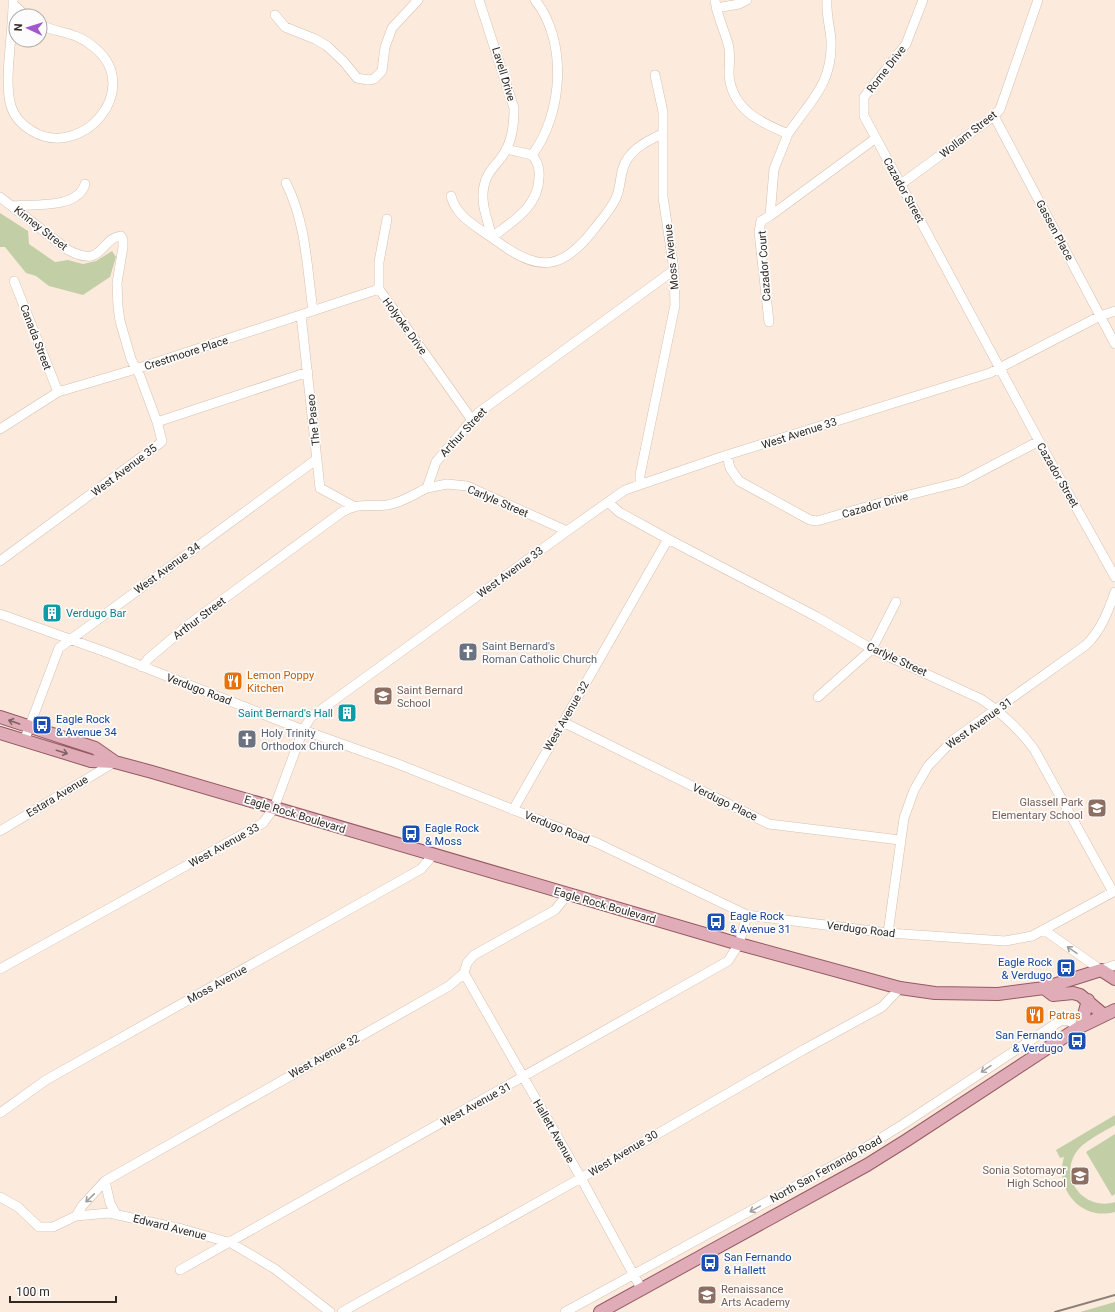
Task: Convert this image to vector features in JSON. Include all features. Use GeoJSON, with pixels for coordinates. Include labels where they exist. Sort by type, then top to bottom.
{"type":"FeatureCollection","features":[{"type":"Feature","properties":{"kind":"main road","name":"Eagle Rock Boulevard"},"geometry":{"type":"LineString","coordinates":[[0,717],[95,748],[115,762]]}},
{"type":"Feature","properties":{"kind":"main road","name":"Eagle Rock Boulevard"},"geometry":{"type":"LineString","coordinates":[[0,733],[91,761],[115,762],[738,944],[900,988],[935,993],[972,995],[998,994],[1044,988],[1101,970]]}},
{"type":"Feature","properties":{"kind":"main road"},"geometry":{"type":"LineString","coordinates":[[1101,970],[1115,979]]}},
{"type":"Feature","properties":{"kind":"main road"},"geometry":{"type":"LineString","coordinates":[[1044,988],[1053,996],[1077,994],[1110,1012]]}},
{"type":"Feature","properties":{"kind":"main road"},"geometry":{"type":"LineString","coordinates":[[1080,1027],[1088,1000]]}},
{"type":"Feature","properties":{"kind":"main road","name":"North San Fernando Road"},"geometry":{"type":"LineString","coordinates":[[600,1312],[867,1165],[1080,1027],[1110,1012]]}},
{"type":"Feature","properties":{"kind":"street"},"geometry":{"type":"LineString","coordinates":[[275,15],[285,27],[316,39],[327,46],[344,62],[357,78],[368,80],[374,79],[382,71],[385,47],[392,28],[418,0]]}},
{"type":"Feature","properties":{"kind":"street","name":"Lavell Drive"},"geometry":{"type":"LineString","coordinates":[[479,0],[514,108],[513,130],[506,149],[490,171],[483,187],[483,202],[492,237]]}},
{"type":"Feature","properties":{"kind":"street"},"geometry":{"type":"LineString","coordinates":[[532,155],[540,145],[553,107],[558,67],[552,31],[543,11],[535,0]]}},
{"type":"Feature","properties":{"kind":"street"},"geometry":{"type":"LineString","coordinates":[[747,0],[739,4],[716,4],[728,44],[731,85],[738,102],[752,117],[788,134]]}},
{"type":"Feature","properties":{"kind":"street"},"geometry":{"type":"LineString","coordinates":[[770,216],[774,169],[788,134],[812,104],[825,78],[831,52],[827,0]]}},
{"type":"Feature","properties":{"kind":"street","name":"Rome Drive"},"geometry":{"type":"LineString","coordinates":[[876,138],[864,116],[864,96],[906,44],[922,0]]}},
{"type":"Feature","properties":{"kind":"street","name":"Wollam Street"},"geometry":{"type":"LineString","coordinates":[[901,184],[994,116],[1000,109],[1038,0]]}},
{"type":"Feature","properties":{"kind":"street"},"geometry":{"type":"LineString","coordinates":[[11,48],[9,89],[12,107],[22,123],[36,134],[49,138],[62,138],[78,134],[91,126],[103,115],[113,90],[113,80],[109,66],[101,54],[75,35],[48,27]]}},
{"type":"Feature","properties":{"kind":"street","name":"Moss Avenue"},"geometry":{"type":"LineString","coordinates":[[640,484],[640,475],[675,305],[674,270],[663,197],[663,112],[655,75]]}},
{"type":"Feature","properties":{"kind":"street","name":"Gassen Place"},"geometry":{"type":"LineString","coordinates":[[994,116],[1115,344]]}},
{"type":"Feature","properties":{"kind":"street"},"geometry":{"type":"LineString","coordinates":[[451,196],[459,214],[516,255],[530,261],[548,262],[570,255],[582,246],[614,203],[627,158],[639,146],[662,134]]}},
{"type":"Feature","properties":{"kind":"street"},"geometry":{"type":"LineString","coordinates":[[770,216],[876,138]]}},
{"type":"Feature","properties":{"kind":"street","name":"Cazador Street"},"geometry":{"type":"LineString","coordinates":[[876,138],[1039,441],[1115,577]]}},
{"type":"Feature","properties":{"kind":"street"},"geometry":{"type":"LineString","coordinates":[[492,237],[523,213],[535,198],[540,174],[538,162],[532,155],[506,149]]}},
{"type":"Feature","properties":{"kind":"street"},"geometry":{"type":"LineString","coordinates":[[286,183],[294,197],[302,225],[313,311]]}},
{"type":"Feature","properties":{"kind":"street"},"geometry":{"type":"LineString","coordinates":[[12,206],[70,201],[80,194],[85,184]]}},
{"type":"Feature","properties":{"kind":"street","name":"Kinney Street"},"geometry":{"type":"LineString","coordinates":[[0,197],[68,250],[76,254],[91,256],[98,253],[116,236],[121,236],[123,240],[123,247],[118,283],[118,307],[130,359],[136,369],[157,422]]}},
{"type":"Feature","properties":{"kind":"street","name":"Cazador Court"},"geometry":{"type":"LineString","coordinates":[[768,322],[759,232],[762,220],[770,216]]}},
{"type":"Feature","properties":{"kind":"street","name":"Holyoke Drive"},"geometry":{"type":"LineString","coordinates":[[387,219],[380,254],[379,290],[472,420]]}},
{"type":"Feature","properties":{"kind":"street","name":"Arthur Street"},"geometry":{"type":"LineString","coordinates":[[427,488],[436,462],[478,413],[674,270]]}},
{"type":"Feature","properties":{"kind":"street","name":"Canada Street"},"geometry":{"type":"LineString","coordinates":[[14,281],[58,392]]}},
{"type":"Feature","properties":{"kind":"street","name":"Crestmoore Place"},"geometry":{"type":"LineString","coordinates":[[0,429],[58,392],[136,369],[379,290]]}},
{"type":"Feature","properties":{"kind":"street","name":"West Avenue 33"},"geometry":{"type":"LineString","coordinates":[[0,969],[263,823],[274,808],[303,730],[311,717],[567,530],[625,490],[726,456],[1001,369],[1100,316],[1115,311]]}},
{"type":"Feature","properties":{"kind":"street","name":"The Paseo"},"geometry":{"type":"LineString","coordinates":[[301,315],[320,488],[353,506]]}},
{"type":"Feature","properties":{"kind":"street"},"geometry":{"type":"LineString","coordinates":[[157,422],[308,372]]}},
{"type":"Feature","properties":{"kind":"street","name":"West Avenue 35"},"geometry":{"type":"LineString","coordinates":[[0,561],[159,444],[162,441],[162,436],[157,422]]}},
{"type":"Feature","properties":{"kind":"street","name":"Cazador Drive"},"geometry":{"type":"LineString","coordinates":[[726,456],[730,468],[739,481],[810,520],[817,521],[901,497],[961,482],[1039,441]]}},
{"type":"Feature","properties":{"kind":"street","name":"West Avenue 34"},"geometry":{"type":"LineString","coordinates":[[24,741],[59,648],[317,459]]}},
{"type":"Feature","properties":{"kind":"street","name":"Carlyle Street"},"geometry":{"type":"LineString","coordinates":[[427,488],[447,484],[466,486],[567,530]]}},
{"type":"Feature","properties":{"kind":"street"},"geometry":{"type":"LineString","coordinates":[[353,506],[387,505],[406,500],[427,488]]}},
{"type":"Feature","properties":{"kind":"street","name":"Carlyle Street"},"geometry":{"type":"LineString","coordinates":[[608,502],[619,512],[817,617],[872,649],[981,699],[997,710],[1020,730],[1034,749],[1114,891]]}},
{"type":"Feature","properties":{"kind":"street","name":"Arthur Street"},"geometry":{"type":"LineString","coordinates":[[142,667],[148,659],[188,625],[353,506]]}},
{"type":"Feature","properties":{"kind":"street","name":"West Avenue 32"},"geometry":{"type":"LineString","coordinates":[[513,810],[668,539]]}},
{"type":"Feature","properties":{"kind":"street","name":"West Avenue 31"},"geometry":{"type":"LineString","coordinates":[[888,933],[900,840],[909,801],[928,766],[953,740],[997,710],[1090,641],[1104,622],[1115,592]]}},
{"type":"Feature","properties":{"kind":"street"},"geometry":{"type":"LineString","coordinates":[[818,697],[872,649],[896,602]]}},
{"type":"Feature","properties":{"kind":"street","name":"Verdugo Road"},"geometry":{"type":"LineString","coordinates":[[0,614],[111,654],[303,730],[398,764],[597,843],[747,915],[936,938],[1005,941],[1032,936],[1044,930]]}},
{"type":"Feature","properties":{"kind":"street","name":"Verdugo Place"},"geometry":{"type":"LineString","coordinates":[[563,722],[769,824],[900,840]]}},
{"type":"Feature","properties":{"kind":"street","name":"Estara Avenue"},"geometry":{"type":"LineString","coordinates":[[0,831],[115,762]]}},
{"type":"Feature","properties":{"kind":"street","name":"Moss Avenue"},"geometry":{"type":"LineString","coordinates":[[0,1113],[46,1080],[421,869],[432,855]]}},
{"type":"Feature","properties":{"kind":"street"},"geometry":{"type":"LineString","coordinates":[[1114,891],[1044,930],[1101,970],[1115,965]]}},
{"type":"Feature","properties":{"kind":"street","name":"West Avenue 32"},"geometry":{"type":"LineString","coordinates":[[76,1216],[82,1206],[105,1181],[449,986],[464,973],[467,963],[474,955],[555,910],[568,894]]}},
{"type":"Feature","properties":{"kind":"street","name":"West Avenue 31"},"geometry":{"type":"LineString","coordinates":[[180,1270],[231,1243],[238,1237],[728,961],[738,944],[747,915]]}},
{"type":"Feature","properties":{"kind":"street","name":"Hallett Avenue"},"geometry":{"type":"LineString","coordinates":[[464,973],[581,1178],[642,1290]]}},
{"type":"Feature","properties":{"kind":"street","name":"West Avenue 30"},"geometry":{"type":"LineString","coordinates":[[342,1312],[882,1007],[900,988]]}},
{"type":"Feature","properties":{"kind":"street","name":"North San Fernando Road"},"geometry":{"type":"LineString","coordinates":[[566,1312],[902,1126],[1060,1021],[1068,1020],[1080,1027]]}},
{"type":"Feature","properties":{"kind":"street"},"geometry":{"type":"LineString","coordinates":[[105,1181],[110,1203],[116,1214]]}},
{"type":"Feature","properties":{"kind":"street","name":"Edward Avenue"},"geometry":{"type":"LineString","coordinates":[[0,1197],[18,1206],[39,1227],[53,1227],[76,1216],[109,1213],[182,1229],[231,1243],[276,1269],[330,1312]]}},
{"type":"Feature","properties":{"kind":"green space"},"geometry":{"type":"Polygon","coordinates":[[[0,213],[28,231],[29,244],[55,262],[68,260],[83,264],[96,261],[112,251],[116,257],[110,277],[83,295],[49,286],[36,276],[26,273],[5,247],[0,247],[0,213]]]}},
{"type":"Feature","properties":{"kind":"green space"},"geometry":{"type":"Polygon","coordinates":[[[1115,1115],[1115,1125],[1078,1149],[1071,1164],[1073,1184],[1078,1192],[1095,1202],[1105,1204],[1115,1202],[1115,1212],[1103,1214],[1091,1212],[1081,1207],[1073,1200],[1067,1191],[1063,1180],[1062,1169],[1064,1157],[1060,1158],[1056,1150],[1115,1115]]]}},
{"type":"Feature","properties":{"kind":"green space"},"geometry":{"type":"Polygon","coordinates":[[[1115,1134],[1115,1194],[1112,1196],[1086,1152],[1115,1134]]]}},
{"type":"Feature","properties":{"kind":"green space"},"geometry":{"type":"Polygon","coordinates":[[[1115,1302],[1115,1312],[1080,1312],[1115,1302]]]}},
{"type":"Feature","properties":{"kind":"railway"},"geometry":{"type":"LineString","coordinates":[[1055,1312],[1115,1295]]}},
{"type":"Feature","properties":{"kind":"place","name":"Verdugo Bar"},"geometry":{"type":"Point","coordinates":[52,613]}},
{"type":"Feature","properties":{"kind":"place","name":"Saint Bernard's Roman Catholic Church"},"geometry":{"type":"Point","coordinates":[468,652]}},
{"type":"Feature","properties":{"kind":"place","name":"Lemon Poppy Kitchen"},"geometry":{"type":"Point","coordinates":[233,681]}},
{"type":"Feature","properties":{"kind":"place","name":"Saint Bernard School"},"geometry":{"type":"Point","coordinates":[383,696]}},
{"type":"Feature","properties":{"kind":"place","name":"Saint Bernard's Hall"},"geometry":{"type":"Point","coordinates":[347,713]}},
{"type":"Feature","properties":{"kind":"place","name":"Eagle Rock & Avenue 34"},"geometry":{"type":"Point","coordinates":[42,725]}},
{"type":"Feature","properties":{"kind":"place","name":"Holy Trinity Orthodox Church"},"geometry":{"type":"Point","coordinates":[247,739]}},
{"type":"Feature","properties":{"kind":"place","name":"Glassell Park Elementary School"},"geometry":{"type":"Point","coordinates":[1097,808]}},
{"type":"Feature","properties":{"kind":"place","name":"Eagle Rock & Moss"},"geometry":{"type":"Point","coordinates":[411,834]}},
{"type":"Feature","properties":{"kind":"place","name":"Eagle Rock & Avenue 31"},"geometry":{"type":"Point","coordinates":[716,922]}},
{"type":"Feature","properties":{"kind":"place","name":"Eagle Rock & Verdugo"},"geometry":{"type":"Point","coordinates":[1066,968]}},
{"type":"Feature","properties":{"kind":"place","name":"Patras"},"geometry":{"type":"Point","coordinates":[1035,1015]}},
{"type":"Feature","properties":{"kind":"place","name":"San Fernando & Verdugo"},"geometry":{"type":"Point","coordinates":[1077,1041]}},
{"type":"Feature","properties":{"kind":"place","name":"Sonia Sotomayor High School"},"geometry":{"type":"Point","coordinates":[1080,1176]}},
{"type":"Feature","properties":{"kind":"place","name":"San Fernando & Hallett"},"geometry":{"type":"Point","coordinates":[710,1263]}},
{"type":"Feature","properties":{"kind":"place","name":"Renaissance Arts Academy"},"geometry":{"type":"Point","coordinates":[707,1295]}}]}
